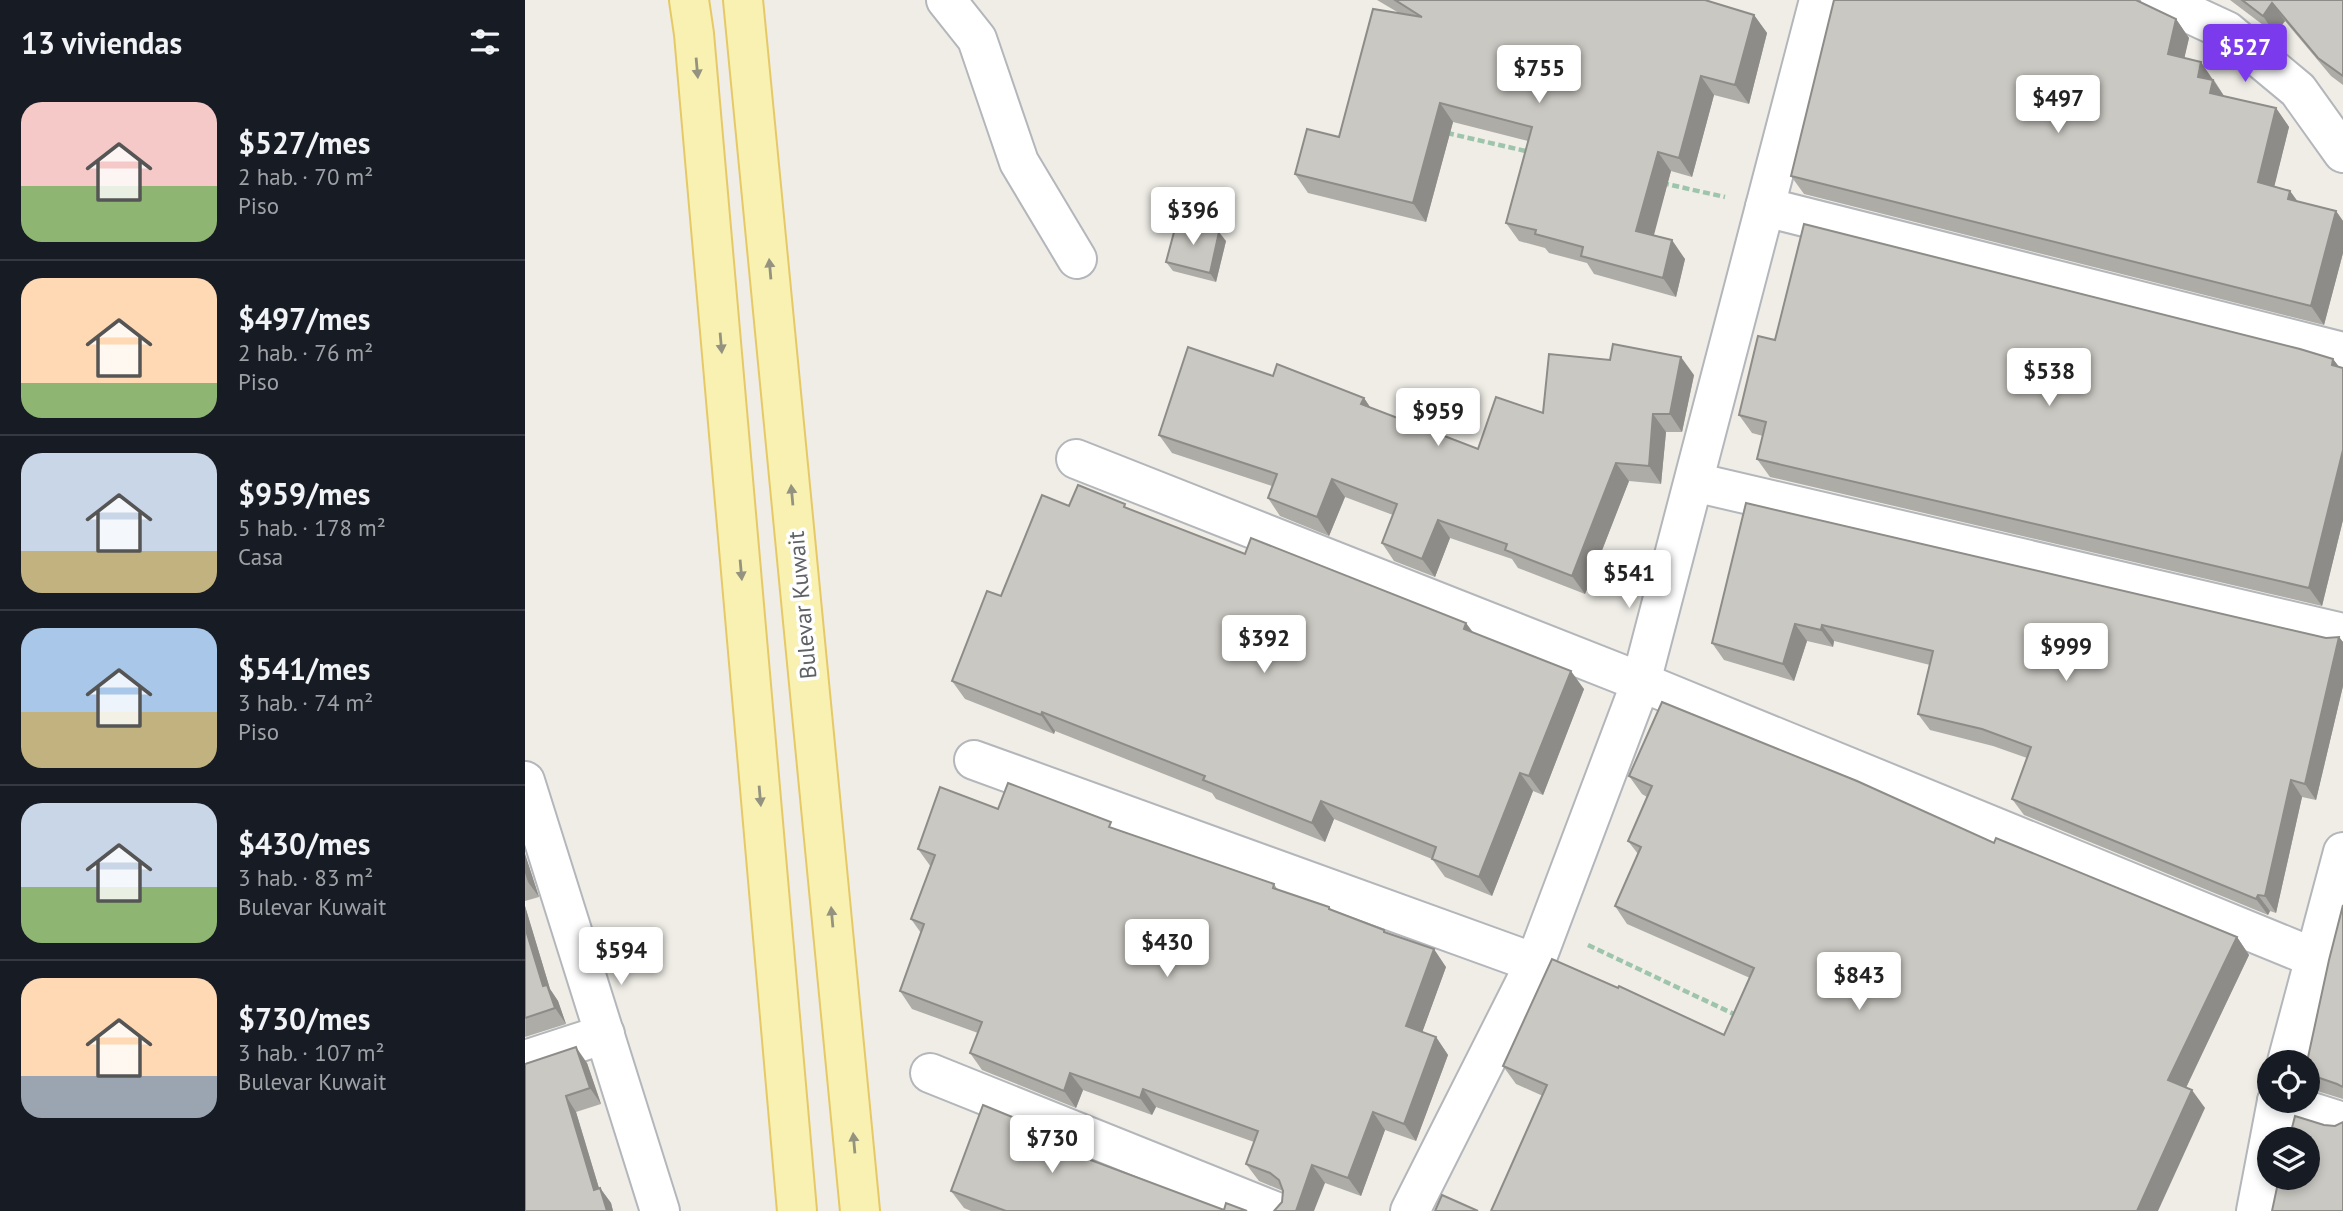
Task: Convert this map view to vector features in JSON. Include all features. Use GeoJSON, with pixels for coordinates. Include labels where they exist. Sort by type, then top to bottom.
{"type":"FeatureCollection","features":[{"type":"Feature","properties":{"kind":"main road"},"geometry":{"type":"LineString","coordinates":[[689,0],[797,1211]]}},
{"type":"Feature","properties":{"kind":"main road","name":"Bulevar Kuwait"},"geometry":{"type":"LineString","coordinates":[[743,0],[860,1211]]}},
{"type":"Feature","properties":{"kind":"street"},"geometry":{"type":"LineString","coordinates":[[946,0],[977,39],[1019,162],[1077,259]]}},
{"type":"Feature","properties":{"kind":"street"},"geometry":{"type":"LineString","coordinates":[[1410,1211],[1535,963],[1641,682],[1819,0]]}},
{"type":"Feature","properties":{"kind":"street"},"geometry":{"type":"LineString","coordinates":[[2160,0],[2227,31],[2288,81],[2298,90],[2343,153]]}},
{"type":"Feature","properties":{"kind":"street"},"geometry":{"type":"LineString","coordinates":[[1765,207],[2343,352]]}},
{"type":"Feature","properties":{"kind":"street"},"geometry":{"type":"LineString","coordinates":[[1076,459],[1641,682],[2315,958]]}},
{"type":"Feature","properties":{"kind":"street"},"geometry":{"type":"LineString","coordinates":[[1694,482],[2343,633]]}},
{"type":"Feature","properties":{"kind":"street"},"geometry":{"type":"LineString","coordinates":[[974,760],[1535,963]]}},
{"type":"Feature","properties":{"kind":"street"},"geometry":{"type":"LineString","coordinates":[[525,781],[660,1211]]}},
{"type":"Feature","properties":{"kind":"street"},"geometry":{"type":"LineString","coordinates":[[2290,1050],[2343,852]]}},
{"type":"Feature","properties":{"kind":"street"},"geometry":{"type":"LineString","coordinates":[[525,1060],[605,1034]]}},
{"type":"Feature","properties":{"kind":"street"},"geometry":{"type":"LineString","coordinates":[[930,1073],[1274,1211]]}},
{"type":"Feature","properties":{"kind":"street"},"geometry":{"type":"LineString","coordinates":[[2256,1211],[2275,1113]]}},
{"type":"Feature","properties":{"kind":"street"},"geometry":{"type":"LineString","coordinates":[[2315,1113],[2343,1122]]}},
{"type":"Feature","properties":{"kind":"path"},"geometry":{"type":"LineString","coordinates":[[1439,131],[1534,153]]}},
{"type":"Feature","properties":{"kind":"path"},"geometry":{"type":"LineString","coordinates":[[1656,181],[1765,207]]}},
{"type":"Feature","properties":{"kind":"path"},"geometry":{"type":"LineString","coordinates":[[1549,927],[1749,1021]]}},
{"type":"Feature","properties":{"kind":"building"},"geometry":{"type":"Polygon","coordinates":[[[1395,0],[1705,0],[1754,15],[1735,85],[1701,76],[1679,158],[1658,152],[1636,231],[1672,240],[1663,278],[1581,256],[1583,247],[1535,234],[1536,230],[1506,223],[1532,127],[1440,103],[1413,203],[1295,174],[1307,129],[1339,137],[1373,9],[1422,17],[1395,0]]]}},
{"type":"Feature","properties":{"kind":"building"},"geometry":{"type":"Polygon","coordinates":[[[1834,0],[2136,0],[2176,19],[2168,54],[2201,62],[2198,77],[2213,80],[2210,93],[2276,108],[2258,182],[2290,191],[2288,199],[2336,211],[2311,306],[1791,176],[1834,0]]]}},
{"type":"Feature","properties":{"kind":"building"},"geometry":{"type":"Polygon","coordinates":[[[2242,0],[2343,0],[2343,76],[2318,58],[2272,3],[2263,16],[2242,0]]]}},
{"type":"Feature","properties":{"kind":"building"},"geometry":{"type":"Polygon","coordinates":[[[1177,221],[1219,232],[1210,273],[1166,262],[1177,221]]]}},
{"type":"Feature","properties":{"kind":"building"},"geometry":{"type":"Polygon","coordinates":[[[1804,224],[2333,359],[2332,365],[2343,368],[2343,450],[2309,588],[1757,459],[1766,422],[1739,415],[1758,336],[1775,340],[1804,224]]]}},
{"type":"Feature","properties":{"kind":"building"},"geometry":{"type":"Polygon","coordinates":[[[1613,344],[1681,357],[1670,414],[1653,414],[1649,466],[1616,463],[1572,576],[1505,550],[1507,544],[1438,520],[1422,559],[1382,543],[1397,504],[1332,479],[1317,517],[1268,498],[1277,474],[1159,435],[1188,347],[1273,376],[1277,364],[1364,398],[1361,404],[1478,449],[1496,397],[1543,413],[1549,354],[1610,360],[1613,344]]]}},
{"type":"Feature","properties":{"kind":"building"},"geometry":{"type":"Polygon","coordinates":[[[1078,485],[1125,504],[1124,507],[1245,554],[1251,538],[1466,623],[1464,629],[1571,671],[1529,776],[1520,773],[1479,877],[1432,859],[1436,847],[1321,801],[1312,823],[1203,780],[1205,776],[1042,712],[1041,715],[952,681],[987,591],[1001,596],[1042,495],[1069,506],[1078,485]]]}},
{"type":"Feature","properties":{"kind":"building"},"geometry":{"type":"Polygon","coordinates":[[[1746,503],[2326,638],[2339,637],[2305,784],[2291,780],[2265,896],[2258,895],[2256,899],[2012,799],[2031,747],[1982,729],[1918,714],[1933,651],[1822,625],[1821,630],[1795,624],[1783,664],[1712,643],[1746,503]]]}},
{"type":"Feature","properties":{"kind":"building"},"geometry":{"type":"Polygon","coordinates":[[[1662,702],[1857,781],[1994,843],[1996,838],[2237,937],[2168,1080],[2192,1090],[2137,1211],[1491,1211],[1547,1085],[1503,1066],[1552,959],[1618,988],[1619,986],[1724,1035],[1754,968],[1615,906],[1641,847],[1628,841],[1652,786],[1629,776],[1662,702]]]}},
{"type":"Feature","properties":{"kind":"building"},"geometry":{"type":"Polygon","coordinates":[[[1008,783],[1111,822],[1109,827],[1274,884],[1273,888],[1434,949],[1406,1026],[1436,1037],[1404,1124],[1373,1112],[1348,1178],[1312,1165],[1296,1211],[1274,1211],[1282,1202],[1283,1191],[1279,1180],[1270,1173],[1246,1164],[1258,1131],[1143,1089],[1140,1098],[1070,1073],[1064,1091],[970,1053],[982,1022],[900,991],[924,924],[911,919],[935,855],[918,849],[940,787],[998,809],[1008,783]]]}},
{"type":"Feature","properties":{"kind":"building"},"geometry":{"type":"Polygon","coordinates":[[[2343,905],[2343,1087],[2320,1078],[2320,1050],[2310,1050],[2343,905]]]}},
{"type":"Feature","properties":{"kind":"building"},"geometry":{"type":"Polygon","coordinates":[[[525,927],[543,986],[547,985],[555,1008],[525,1018],[525,927]]]}},
{"type":"Feature","properties":{"kind":"building"},"geometry":{"type":"Polygon","coordinates":[[[576,1047],[590,1088],[566,1096],[594,1190],[600,1188],[607,1211],[525,1211],[525,1064],[576,1047]]]}},
{"type":"Feature","properties":{"kind":"building"},"geometry":{"type":"Polygon","coordinates":[[[983,1105],[1049,1132],[1045,1143],[1224,1210],[1226,1203],[1247,1211],[1006,1211],[951,1191],[983,1105]]]}},
{"type":"Feature","properties":{"kind":"building"},"geometry":{"type":"Polygon","coordinates":[[[2295,1116],[2324,1125],[2335,1126],[2343,1122],[2343,1211],[2272,1211],[2276,1190],[2320,1190],[2320,1127],[2292,1127],[2295,1116]]]}},
{"type":"Feature","properties":{"kind":"building"},"geometry":{"type":"Polygon","coordinates":[[[1442,1195],[1478,1211],[1435,1211],[1442,1195]]]}}]}
